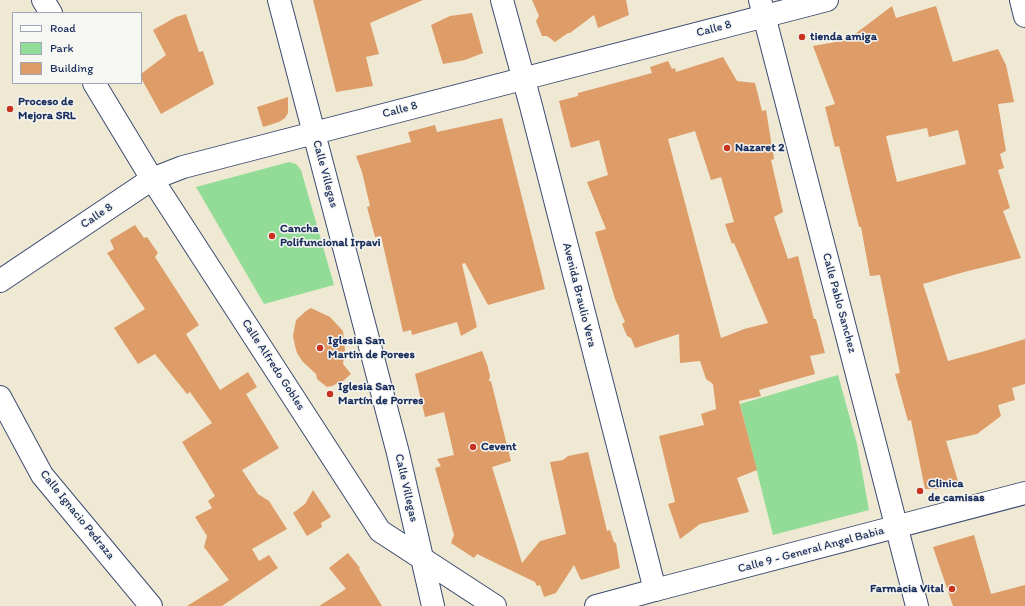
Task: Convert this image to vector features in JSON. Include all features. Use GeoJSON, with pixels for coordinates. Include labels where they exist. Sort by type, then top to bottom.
{"type":"FeatureCollection","features":[{"type":"Feature","properties":{"kind":"street"},"geometry":{"type":"LineString","coordinates":[[43,0],[50,12]]}},
{"type":"Feature","properties":{"kind":"street","name":"Calle Villegas"},"geometry":{"type":"LineString","coordinates":[[279,0],[398,453],[433,606]]}},
{"type":"Feature","properties":{"kind":"street","name":"Avenida Braulio Vera"},"geometry":{"type":"LineString","coordinates":[[502,0],[655,590]]}},
{"type":"Feature","properties":{"kind":"street","name":"Calle 8"},"geometry":{"type":"LineString","coordinates":[[0,281],[152,178],[183,167],[522,78],[762,8],[827,0]]}},
{"type":"Feature","properties":{"kind":"street"},"geometry":{"type":"LineString","coordinates":[[1021,0],[1025,16]]}},
{"type":"Feature","properties":{"kind":"street","name":"Calle Pablo Sanchez"},"geometry":{"type":"LineString","coordinates":[[762,8],[898,527],[917,606]]}},
{"type":"Feature","properties":{"kind":"street","name":"Calle Alfredo Gobles"},"geometry":{"type":"LineString","coordinates":[[95,84],[152,178],[380,531],[495,606]]}},
{"type":"Feature","properties":{"kind":"street","name":"Calle Ignacio Pedraza"},"geometry":{"type":"LineString","coordinates":[[0,397],[42,475],[151,606]]}},
{"type":"Feature","properties":{"kind":"street","name":"Calle 9 - General Angel Babia"},"geometry":{"type":"LineString","coordinates":[[596,606],[1025,493]]}},
{"type":"Feature","properties":{"kind":"green space","name":"Cancha Polifuncional Irpavi"},"geometry":{"type":"Polygon","coordinates":[[[289,162],[296,164],[301,170],[334,285],[264,304],[196,187],[289,162]]]}},
{"type":"Feature","properties":{"kind":"green space"},"geometry":{"type":"Polygon","coordinates":[[[838,375],[857,444],[869,510],[773,535],[740,404],[838,375]]]}},
{"type":"Feature","properties":{"kind":"building"},"geometry":{"type":"Polygon","coordinates":[[[313,0],[423,0],[370,23],[379,54],[366,57],[373,86],[336,92],[313,0]]]}},
{"type":"Feature","properties":{"kind":"building"},"geometry":{"type":"Polygon","coordinates":[[[532,0],[626,0],[629,15],[598,28],[594,15],[555,42],[547,36],[542,36],[536,21],[539,16],[532,0]]]}},
{"type":"Feature","properties":{"kind":"building"},"geometry":{"type":"Polygon","coordinates":[[[892,6],[896,18],[936,6],[953,62],[998,49],[1006,65],[1014,102],[998,104],[1006,151],[1000,154],[1004,168],[998,170],[1010,208],[1003,211],[1021,258],[923,284],[948,361],[1025,339],[1025,384],[1012,388],[1015,400],[998,405],[1001,416],[977,434],[946,441],[958,481],[940,489],[925,489],[911,420],[908,421],[895,374],[900,373],[880,275],[870,276],[861,227],[859,227],[839,146],[835,147],[825,107],[835,104],[813,46],[847,40],[892,6]],[[927,128],[886,136],[897,182],[966,164],[958,130],[929,137],[927,128]]]}},
{"type":"Feature","properties":{"kind":"building"},"geometry":{"type":"Polygon","coordinates":[[[472,13],[483,53],[465,60],[443,64],[431,25],[450,16],[472,13]]]}},
{"type":"Feature","properties":{"kind":"building"},"geometry":{"type":"Polygon","coordinates":[[[186,14],[199,52],[203,51],[214,84],[161,114],[142,80],[142,73],[166,55],[153,30],[176,17],[186,14]]]}},
{"type":"Feature","properties":{"kind":"building"},"geometry":{"type":"Polygon","coordinates":[[[723,57],[737,81],[755,83],[762,111],[766,110],[774,159],[771,160],[783,212],[774,217],[788,259],[798,256],[814,319],[816,319],[825,353],[810,356],[815,374],[759,390],[761,396],[739,401],[757,470],[737,478],[749,512],[700,524],[680,539],[668,504],[675,502],[659,436],[704,425],[701,414],[716,409],[713,384],[706,379],[700,361],[680,363],[679,334],[635,348],[631,338],[627,336],[622,324],[625,322],[615,299],[595,232],[606,229],[587,182],[608,175],[599,140],[571,148],[559,101],[578,96],[578,93],[652,73],[650,67],[668,61],[672,69],[675,68],[676,72],[723,57]],[[695,131],[668,139],[721,338],[744,329],[768,323],[734,243],[732,244],[725,224],[734,222],[721,177],[711,180],[695,131]]]}},
{"type":"Feature","properties":{"kind":"building"},"geometry":{"type":"Polygon","coordinates":[[[288,97],[288,113],[285,118],[279,122],[263,127],[257,107],[288,97]]]}},
{"type":"Feature","properties":{"kind":"building"},"geometry":{"type":"Polygon","coordinates":[[[502,118],[545,289],[488,305],[465,263],[462,264],[477,327],[461,336],[457,322],[412,335],[411,330],[403,332],[381,236],[375,237],[367,207],[370,206],[362,172],[356,156],[411,142],[408,132],[435,125],[437,132],[502,118]]]}},
{"type":"Feature","properties":{"kind":"building"},"geometry":{"type":"Polygon","coordinates":[[[135,225],[144,238],[147,237],[158,253],[155,257],[199,325],[186,334],[220,390],[248,372],[257,387],[246,394],[279,448],[242,470],[258,494],[269,501],[287,529],[252,549],[259,561],[269,555],[278,568],[222,606],[187,606],[229,580],[204,547],[207,536],[195,517],[212,508],[208,501],[215,496],[182,442],[212,423],[190,392],[187,394],[155,354],[138,364],[114,328],[145,309],[107,253],[114,249],[110,240],[135,225]]]}},
{"type":"Feature","properties":{"kind":"building","name":"Iglesia San Martin de Porees"},"geometry":{"type":"Polygon","coordinates":[[[311,308],[330,317],[343,331],[345,350],[343,364],[351,374],[343,381],[332,386],[327,387],[317,379],[316,374],[303,362],[297,353],[295,346],[293,336],[296,320],[311,308]]]}},
{"type":"Feature","properties":{"kind":"building"},"geometry":{"type":"Polygon","coordinates":[[[482,351],[487,364],[490,376],[489,381],[491,381],[511,461],[492,467],[522,563],[540,541],[566,534],[550,462],[563,460],[568,456],[588,452],[607,531],[610,530],[614,542],[616,543],[620,568],[581,580],[574,565],[556,593],[544,597],[540,585],[537,586],[535,582],[477,554],[474,558],[451,543],[454,535],[435,468],[441,466],[437,459],[454,455],[444,412],[425,417],[415,374],[482,351]]]}},
{"type":"Feature","properties":{"kind":"building"},"geometry":{"type":"Polygon","coordinates":[[[313,490],[331,517],[321,523],[322,527],[307,536],[293,513],[305,504],[313,490]]]}},
{"type":"Feature","properties":{"kind":"building"},"geometry":{"type":"Polygon","coordinates":[[[974,535],[991,594],[1025,585],[1025,606],[953,606],[933,547],[974,535]]]}},
{"type":"Feature","properties":{"kind":"building"},"geometry":{"type":"Polygon","coordinates":[[[348,553],[360,568],[359,569],[382,606],[319,606],[346,589],[329,568],[348,553]]]}},
{"type":"Feature","properties":{"kind":"place","name":"tienda amiga"},"geometry":{"type":"Point","coordinates":[802,37]}},
{"type":"Feature","properties":{"kind":"place","name":"Proceso de Mejora SRL"},"geometry":{"type":"Point","coordinates":[10,109]}},
{"type":"Feature","properties":{"kind":"place","name":"Nazaret 2"},"geometry":{"type":"Point","coordinates":[727,148]}},
{"type":"Feature","properties":{"kind":"place","name":"Cancha Polifuncional Irpavi"},"geometry":{"type":"Point","coordinates":[272,236]}},
{"type":"Feature","properties":{"kind":"place","name":"Iglesia San Martin de Porees"},"geometry":{"type":"Point","coordinates":[320,348]}},
{"type":"Feature","properties":{"kind":"place","name":"Iglesia San Martín de Porres"},"geometry":{"type":"Point","coordinates":[330,394]}},
{"type":"Feature","properties":{"kind":"place","name":"Cevent"},"geometry":{"type":"Point","coordinates":[473,447]}},
{"type":"Feature","properties":{"kind":"place","name":"Clinica de camisas"},"geometry":{"type":"Point","coordinates":[920,491]}},
{"type":"Feature","properties":{"kind":"place","name":"Farmacia Vital"},"geometry":{"type":"Point","coordinates":[952,589]}}]}
